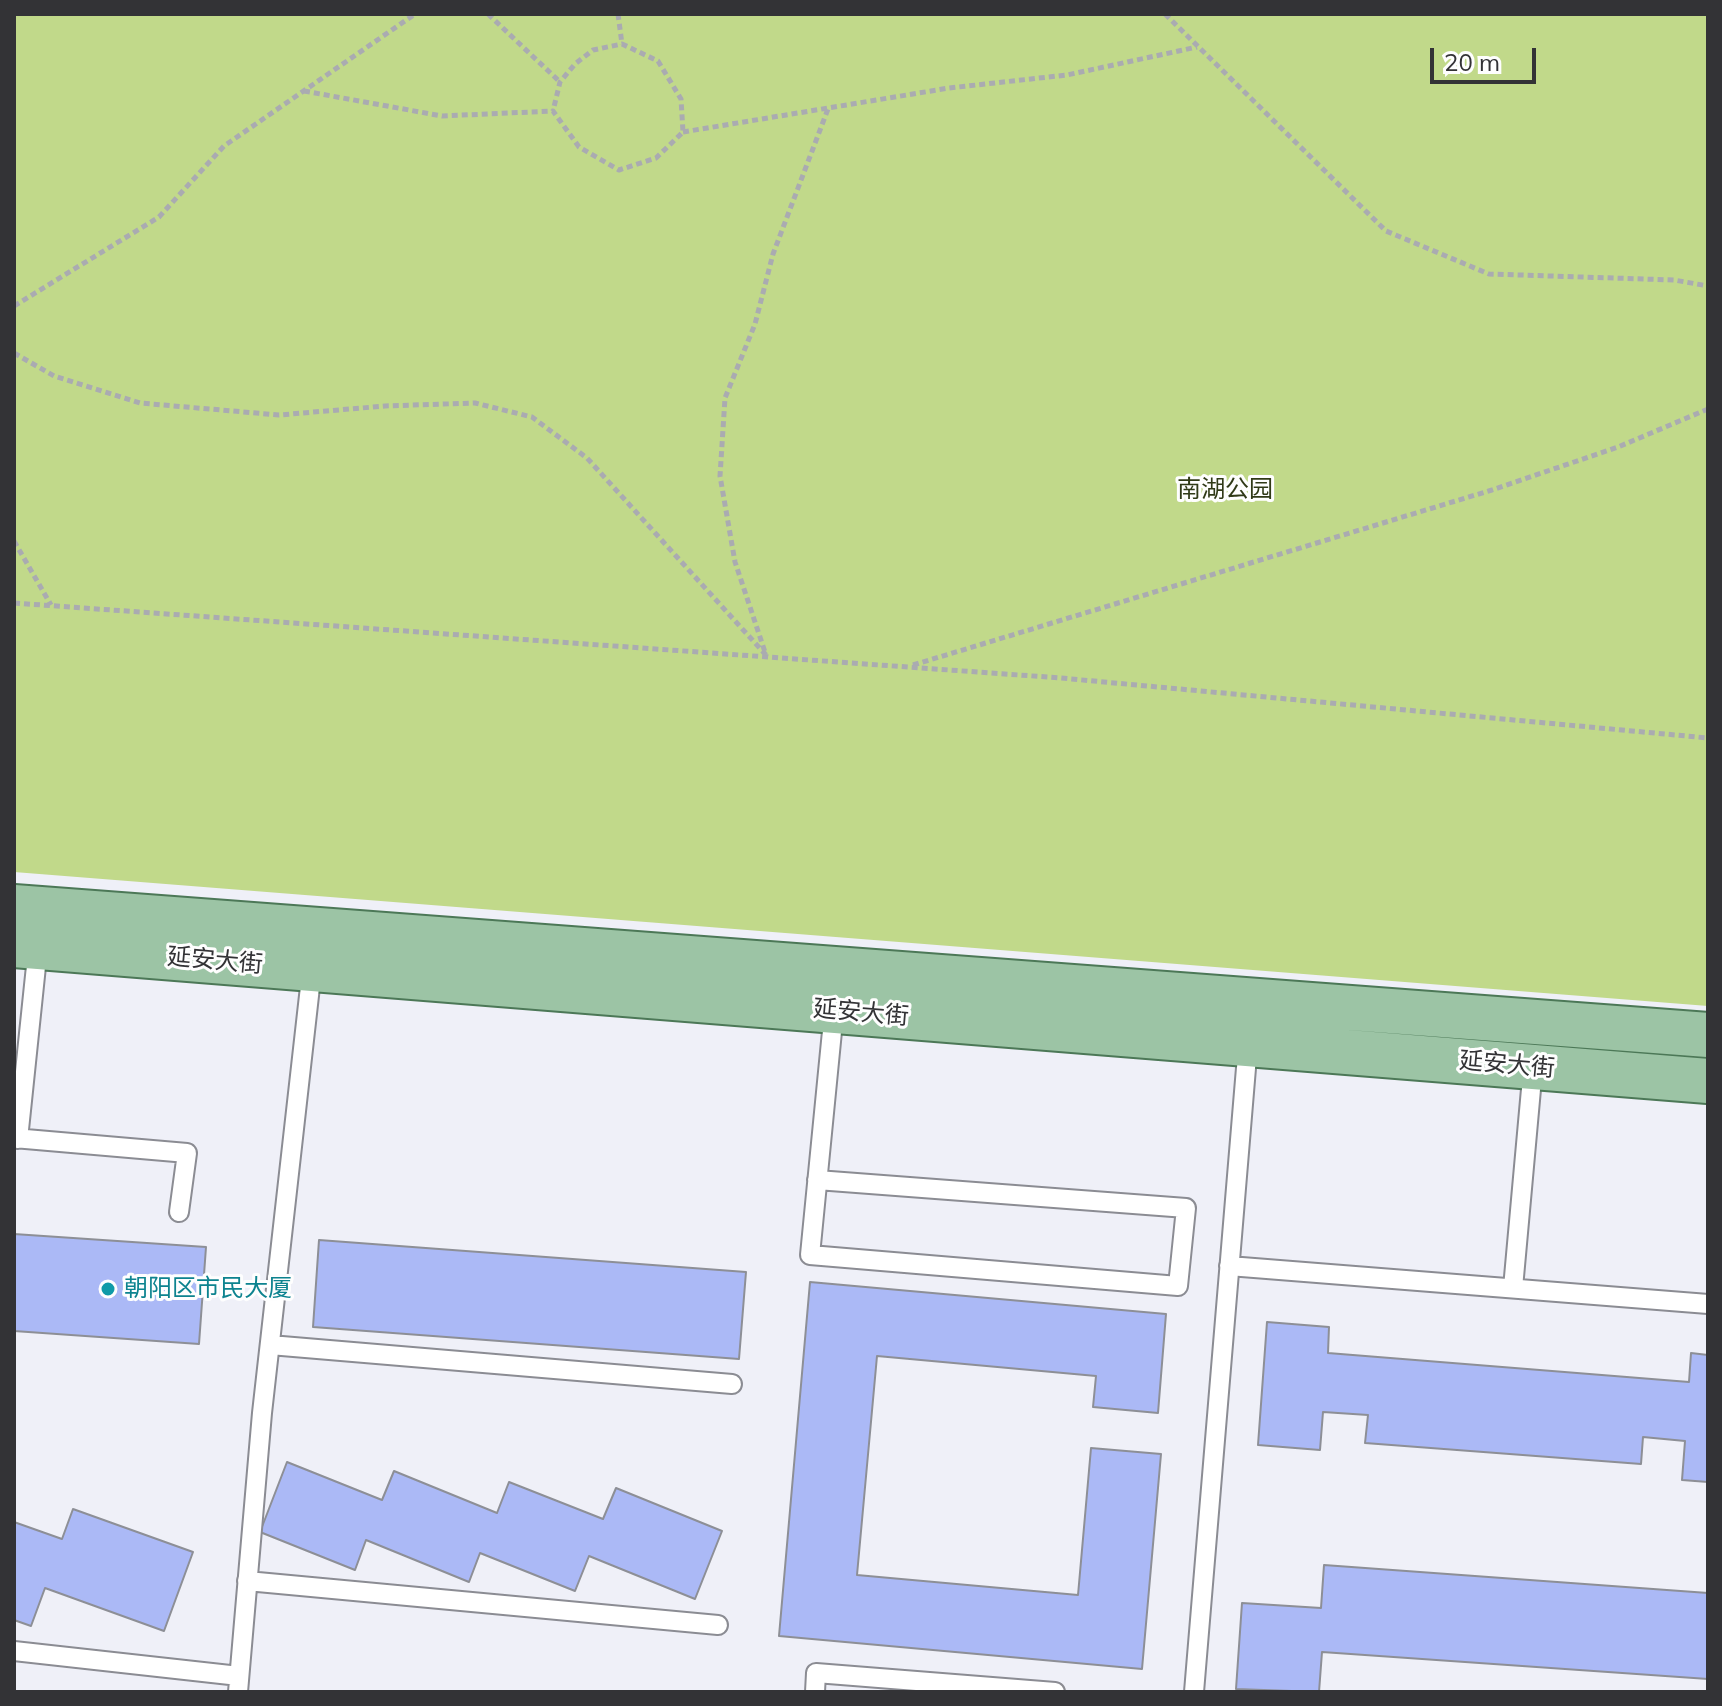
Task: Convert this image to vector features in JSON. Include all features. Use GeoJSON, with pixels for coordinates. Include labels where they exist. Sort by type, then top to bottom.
{"type":"FeatureCollection","features":[{"type":"Feature","properties":{"kind":"main road","name":"延安大街"},"geometry":{"type":"LineString","coordinates":[[14,907],[1708,1035]]}},
{"type":"Feature","properties":{"kind":"main road","name":"延安大街"},"geometry":{"type":"LineString","coordinates":[[26,946],[1708,1081]]}},
{"type":"Feature","properties":{"kind":"lane"},"geometry":{"type":"LineString","coordinates":[[26,946],[16,1138],[187,1153],[179,1212]]}},
{"type":"Feature","properties":{"kind":"lane"},"geometry":{"type":"LineString","coordinates":[[14,1651],[238,1684],[270,1345],[312,969]]}},
{"type":"Feature","properties":{"kind":"lane"},"geometry":{"type":"LineString","coordinates":[[817,1180],[1186,1208],[1178,1286],[810,1255],[817,1180],[834,1011]]}},
{"type":"Feature","properties":{"kind":"lane"},"geometry":{"type":"LineString","coordinates":[[1194,1692],[1248,1044]]}},
{"type":"Feature","properties":{"kind":"lane"},"geometry":{"type":"LineString","coordinates":[[1513,1288],[1533,1067]]}},
{"type":"Feature","properties":{"kind":"lane"},"geometry":{"type":"LineString","coordinates":[[1229,1266],[1708,1304]]}},
{"type":"Feature","properties":{"kind":"lane"},"geometry":{"type":"LineString","coordinates":[[270,1345],[732,1384]]}},
{"type":"Feature","properties":{"kind":"lane"},"geometry":{"type":"LineString","coordinates":[[247,1581],[718,1625]]}},
{"type":"Feature","properties":{"kind":"lane"},"geometry":{"type":"LineString","coordinates":[[815,1692],[816,1673],[1055,1692]]}},
{"type":"Feature","properties":{"kind":"path"},"geometry":{"type":"LineString","coordinates":[[14,306],[159,217],[224,146],[415,14]]}},
{"type":"Feature","properties":{"kind":"path"},"geometry":{"type":"LineString","coordinates":[[488,14],[560,82]]}},
{"type":"Feature","properties":{"kind":"path"},"geometry":{"type":"LineString","coordinates":[[618,14],[622,44]]}},
{"type":"Feature","properties":{"kind":"path"},"geometry":{"type":"LineString","coordinates":[[1165,14],[1386,231],[1489,274],[1674,280],[1708,286]]}},
{"type":"Feature","properties":{"kind":"path"},"geometry":{"type":"LineString","coordinates":[[683,132],[681,99],[658,61],[622,44],[593,50],[560,82],[553,111],[579,147],[619,170],[656,158],[683,132],[949,88],[1067,75],[1198,46]]}},
{"type":"Feature","properties":{"kind":"path"},"geometry":{"type":"LineString","coordinates":[[304,91],[442,116],[553,111]]}},
{"type":"Feature","properties":{"kind":"path"},"geometry":{"type":"LineString","coordinates":[[766,655],[735,562],[720,476],[725,398],[755,324],[773,254],[828,109]]}},
{"type":"Feature","properties":{"kind":"path"},"geometry":{"type":"LineString","coordinates":[[14,353],[54,376],[140,403],[279,415],[385,406],[475,403],[532,417],[587,458],[766,655]]}},
{"type":"Feature","properties":{"kind":"path"},"geometry":{"type":"LineString","coordinates":[[909,666],[1492,490],[1618,447],[1708,409]]}},
{"type":"Feature","properties":{"kind":"path"},"geometry":{"type":"LineString","coordinates":[[14,541],[51,605]]}},
{"type":"Feature","properties":{"kind":"path"},"geometry":{"type":"LineString","coordinates":[[14,603],[909,666],[1708,738]]}},
{"type":"Feature","properties":{"kind":"green space","name":"南湖公园"},"geometry":{"type":"Polygon","coordinates":[[[14,14],[1708,14],[1708,1006],[14,872],[14,14]]]}},
{"type":"Feature","properties":{"kind":"building","name":"朝阳区市民大厦"},"geometry":{"type":"Polygon","coordinates":[[[14,1234],[206,1247],[199,1344],[14,1331],[14,1234]]]}},
{"type":"Feature","properties":{"kind":"building"},"geometry":{"type":"Polygon","coordinates":[[[319,1240],[746,1272],[739,1359],[313,1327],[319,1240]]]}},
{"type":"Feature","properties":{"kind":"building"},"geometry":{"type":"Polygon","coordinates":[[[810,1282],[1166,1314],[1158,1413],[1093,1407],[1096,1376],[877,1356],[857,1575],[1078,1595],[1091,1448],[1161,1454],[1142,1669],[779,1636],[810,1282]]]}},
{"type":"Feature","properties":{"kind":"building"},"geometry":{"type":"Polygon","coordinates":[[[1267,1322],[1329,1327],[1328,1353],[1689,1382],[1691,1353],[1708,1355],[1708,1482],[1682,1480],[1685,1441],[1643,1437],[1641,1464],[1365,1443],[1368,1415],[1323,1412],[1320,1450],[1258,1445],[1267,1322]]]}},
{"type":"Feature","properties":{"kind":"building"},"geometry":{"type":"Polygon","coordinates":[[[287,1462],[382,1500],[394,1471],[497,1513],[509,1482],[603,1519],[616,1488],[722,1531],[695,1599],[589,1556],[575,1591],[480,1553],[469,1582],[366,1540],[355,1570],[260,1532],[287,1462]]]}},
{"type":"Feature","properties":{"kind":"building"},"geometry":{"type":"Polygon","coordinates":[[[73,1509],[193,1552],[164,1631],[45,1588],[31,1626],[14,1620],[14,1522],[62,1539],[73,1509]]]}},
{"type":"Feature","properties":{"kind":"building"},"geometry":{"type":"Polygon","coordinates":[[[1324,1565],[1708,1593],[1708,1679],[1322,1652],[1319,1692],[1236,1689],[1242,1603],[1321,1608],[1324,1565]]]}},
{"type":"Feature","properties":{"kind":"place","name":"朝阳区市民大厦"},"geometry":{"type":"Point","coordinates":[108,1289]}}]}
